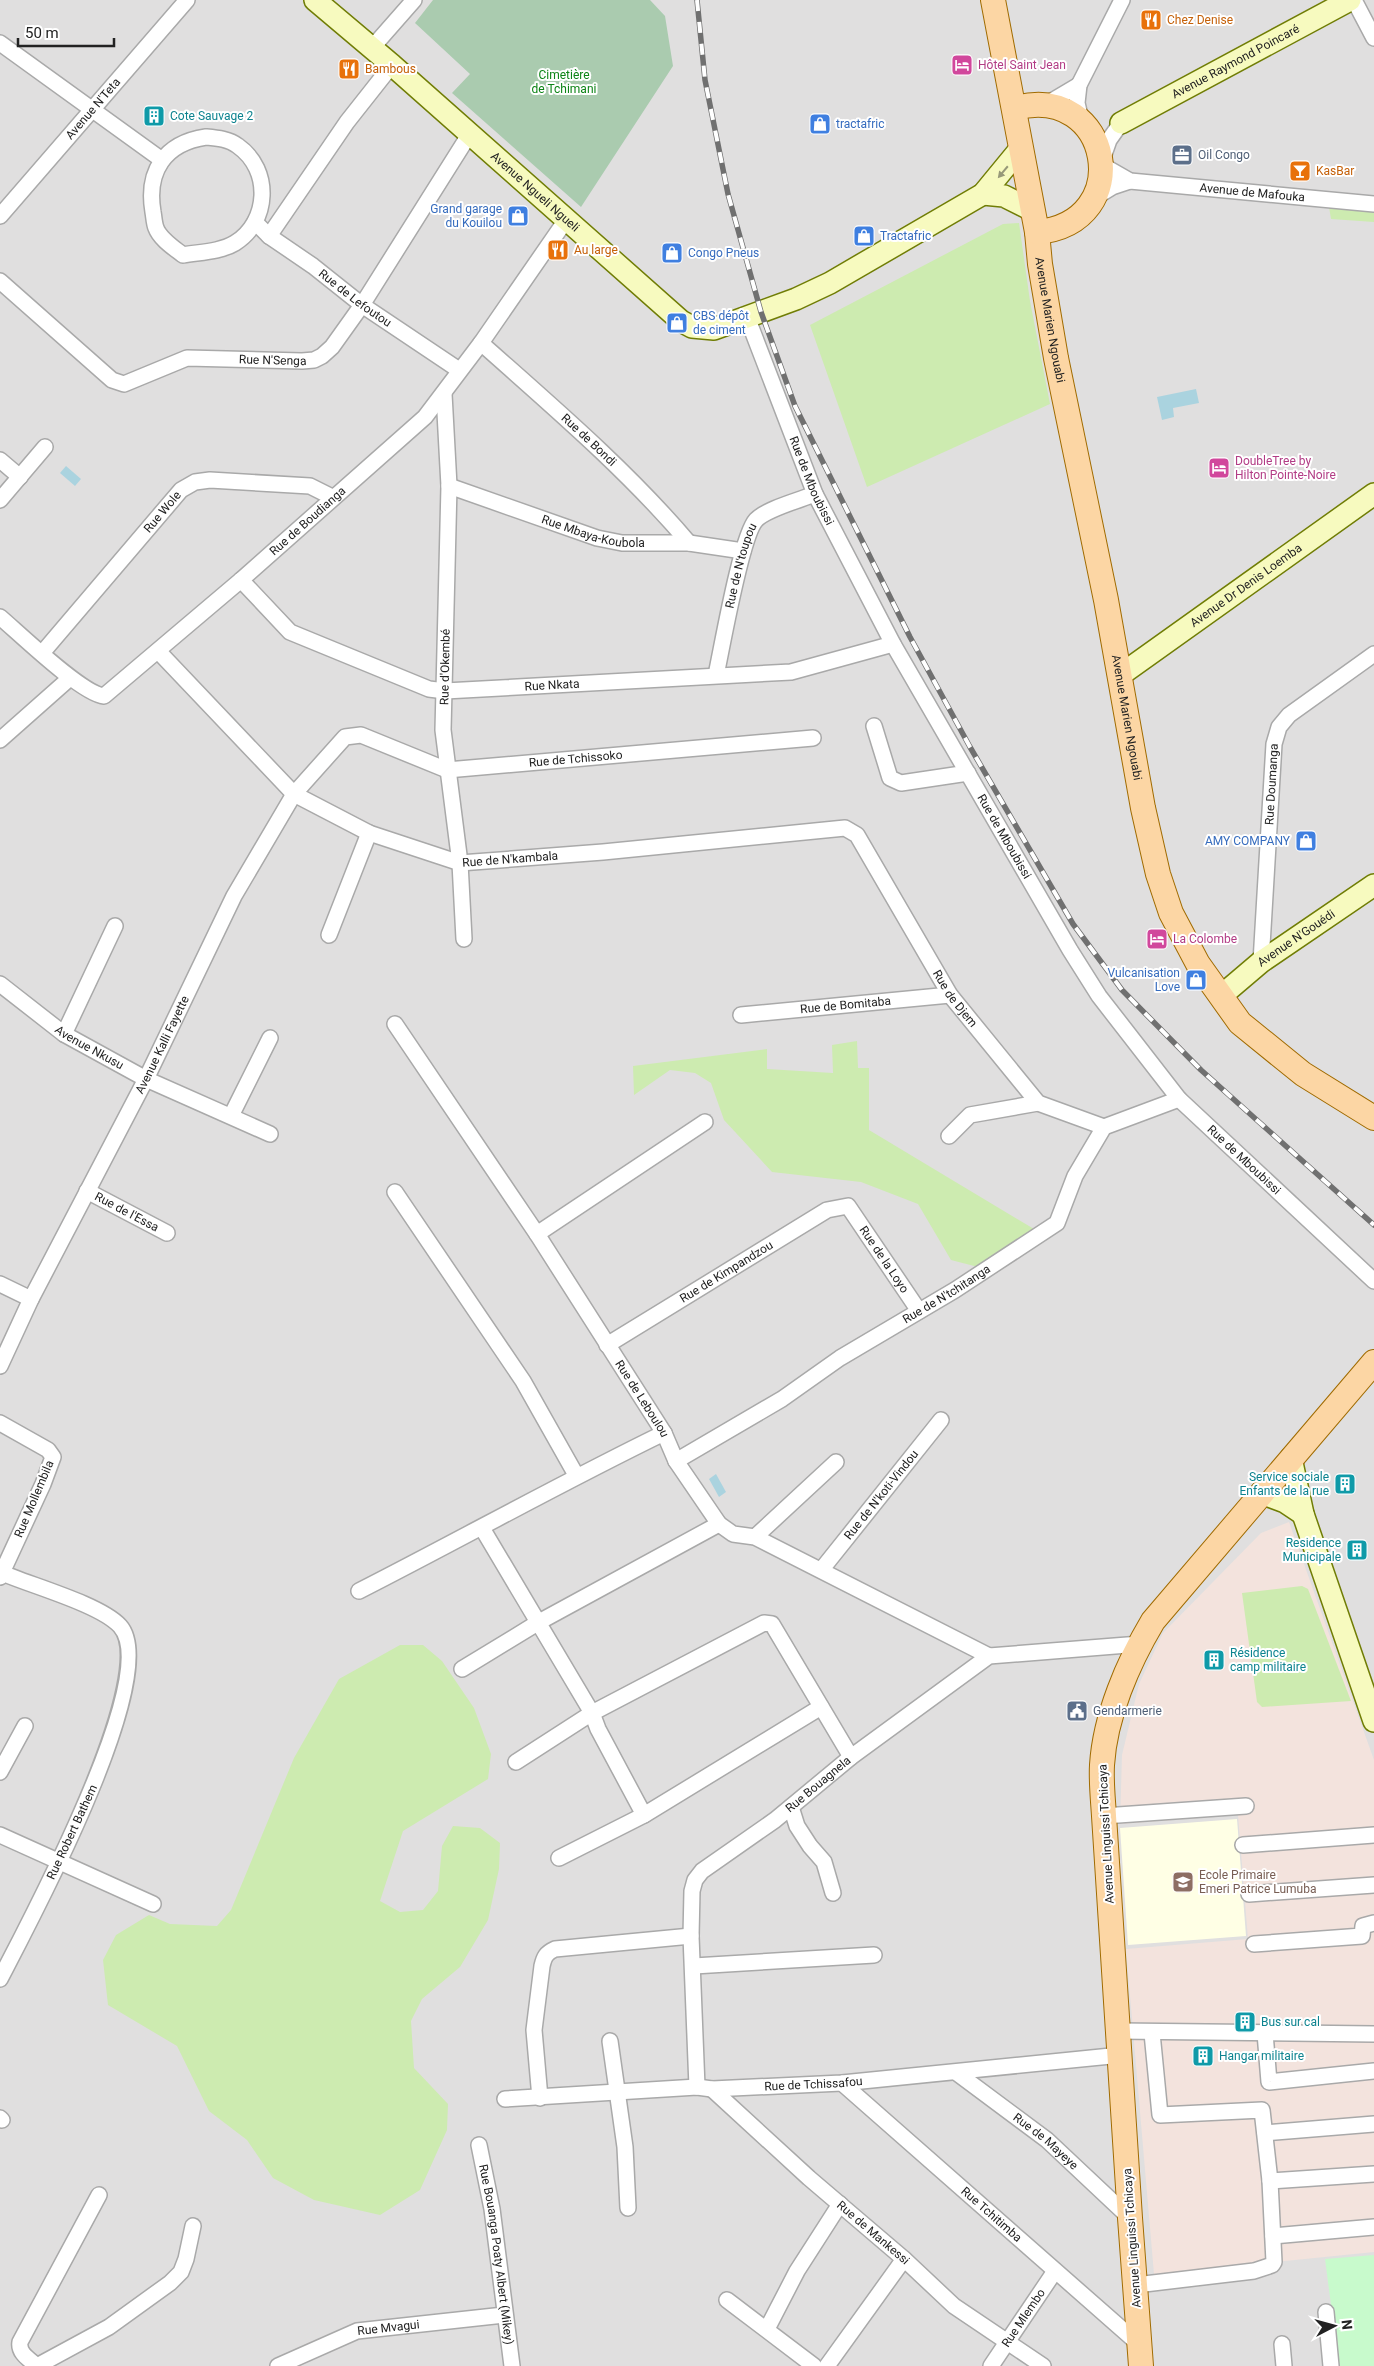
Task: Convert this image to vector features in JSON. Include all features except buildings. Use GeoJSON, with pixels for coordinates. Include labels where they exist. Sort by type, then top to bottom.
{"type":"FeatureCollection","features":[{"type":"Feature","properties":{"kind":"main road","name":"Avenue Marien Ngouabi"},"geometry":{"type":"LineString","coordinates":[[993,0],[1006,76],[1015,108],[1020,149],[1034,221],[1056,358],[1158,874],[1171,913],[1198,964],[1240,1023],[1303,1074],[1372,1113]]}},
{"type":"Feature","properties":{"kind":"main road"},"geometry":{"type":"LineString","coordinates":[[1006,76],[1021,93],[1044,104],[1071,113],[1084,124],[1097,142],[1102,162],[1100,182],[1094,198],[1086,210],[1062,227],[1049,243],[1040,264]]}},
{"type":"Feature","properties":{"kind":"main road"},"geometry":{"type":"LineString","coordinates":[[1015,108],[1044,104]]}},
{"type":"Feature","properties":{"kind":"main road"},"geometry":{"type":"LineString","coordinates":[[1034,221],[1062,227]]}},
{"type":"Feature","properties":{"kind":"main road","name":"Avenue Linguissi Tchicaya"},"geometry":{"type":"LineString","coordinates":[[1141,2355],[1130,2218],[1101,1767],[1106,1734],[1140,1644],[1159,1614],[1374,1362]]}},
{"type":"Feature","properties":{"kind":"street","name":"Avenue N'Teta"},"geometry":{"type":"LineString","coordinates":[[0,216],[93,111],[187,0]]}},
{"type":"Feature","properties":{"kind":"street","name":"Avenue Ngueli Ngueli"},"geometry":{"type":"LineString","coordinates":[[315,0],[392,65],[681,321],[692,327],[714,329],[796,299],[830,283],[983,194]]}},
{"type":"Feature","properties":{"kind":"street"},"geometry":{"type":"LineString","coordinates":[[372,49],[414,0]]}},
{"type":"Feature","properties":{"kind":"street"},"geometry":{"type":"LineString","coordinates":[[1121,123],[1104,127],[1084,124],[1077,103],[1079,85],[1122,0]]}},
{"type":"Feature","properties":{"kind":"street","name":"Avenue Raymond Poincaré"},"geometry":{"type":"LineString","coordinates":[[1121,123],[1350,0]]}},
{"type":"Feature","properties":{"kind":"street"},"geometry":{"type":"LineString","coordinates":[[1354,0],[1374,38]]}},
{"type":"Feature","properties":{"kind":"street"},"geometry":{"type":"LineString","coordinates":[[0,43],[162,160]]}},
{"type":"Feature","properties":{"kind":"street"},"geometry":{"type":"LineString","coordinates":[[269,236],[348,122],[392,65]]}},
{"type":"Feature","properties":{"kind":"street"},"geometry":{"type":"LineString","coordinates":[[1044,104],[1079,85]]}},
{"type":"Feature","properties":{"kind":"street"},"geometry":{"type":"LineString","coordinates":[[1121,123],[1109,140],[1102,162],[1130,181]]}},
{"type":"Feature","properties":{"kind":"street","name":"Rue N'Senga"},"geometry":{"type":"LineString","coordinates":[[0,281],[112,380],[124,384],[187,358],[314,360],[332,347],[362,305],[469,135]]}},
{"type":"Feature","properties":{"kind":"street"},"geometry":{"type":"LineString","coordinates":[[223,139],[238,146],[251,158],[259,172],[262,198],[255,222],[246,235],[234,244],[219,250],[183,255],[168,244],[156,228],[151,200],[153,179],[162,160],[174,147],[189,140],[223,139]]}},
{"type":"Feature","properties":{"kind":"street"},"geometry":{"type":"LineString","coordinates":[[983,194],[1020,149]]}},
{"type":"Feature","properties":{"kind":"street"},"geometry":{"type":"LineString","coordinates":[[1094,198],[1112,187],[1130,181]]}},
{"type":"Feature","properties":{"kind":"street","name":"Avenue de Mafouka"},"geometry":{"type":"LineString","coordinates":[[1130,181],[1374,204]]}},
{"type":"Feature","properties":{"kind":"street"},"geometry":{"type":"LineString","coordinates":[[983,194],[1004,196],[1034,221]]}},
{"type":"Feature","properties":{"kind":"street","name":"Rue de Boudianga"},"geometry":{"type":"LineString","coordinates":[[0,617],[70,678],[92,692],[104,696],[414,428],[444,394],[566,220]]}},
{"type":"Feature","properties":{"kind":"street","name":"Rue de Lefoutou"},"geometry":{"type":"LineString","coordinates":[[255,222],[269,236],[313,266],[362,305],[460,370]]}},
{"type":"Feature","properties":{"kind":"street","name":"Rue de Mboubissi"},"geometry":{"type":"LineString","coordinates":[[747,316],[815,494],[893,644],[1070,950],[1099,996],[1178,1099],[1374,1280]]}},
{"type":"Feature","properties":{"kind":"street","name":"Rue de Bondi"},"geometry":{"type":"LineString","coordinates":[[481,343],[591,443],[664,514],[688,543]]}},
{"type":"Feature","properties":{"kind":"street","name":"Rue d'Okembé"},"geometry":{"type":"LineString","coordinates":[[444,394],[449,486],[443,730],[460,863],[464,939]]}},
{"type":"Feature","properties":{"kind":"street"},"geometry":{"type":"LineString","coordinates":[[0,500],[45,447]]}},
{"type":"Feature","properties":{"kind":"street"},"geometry":{"type":"LineString","coordinates":[[0,460],[20,477]]}},
{"type":"Feature","properties":{"kind":"street","name":"Rue Wole"},"geometry":{"type":"LineString","coordinates":[[42,652],[181,490],[195,482],[210,480],[310,486],[332,497]]}},
{"type":"Feature","properties":{"kind":"street","name":"Rue Mbaya-Koubola"},"geometry":{"type":"LineString","coordinates":[[449,486],[597,538],[622,543],[688,543],[743,551]]}},
{"type":"Feature","properties":{"kind":"street","name":"Rue de N'toupou"},"geometry":{"type":"LineString","coordinates":[[716,675],[743,551],[752,525],[757,519],[815,494]]}},
{"type":"Feature","properties":{"kind":"street","name":"Avenue Dr Denis Loemba"},"geometry":{"type":"LineString","coordinates":[[1119,676],[1374,494]]}},
{"type":"Feature","properties":{"kind":"street","name":"Rue Nkata"},"geometry":{"type":"LineString","coordinates":[[240,580],[290,632],[429,689],[445,691],[791,672],[893,644]]}},
{"type":"Feature","properties":{"kind":"street","name":"Rue de N'kambala"},"geometry":{"type":"LineString","coordinates":[[158,651],[294,794],[369,833],[460,863],[602,852],[845,828]]}},
{"type":"Feature","properties":{"kind":"street","name":"Rue Doumanga"},"geometry":{"type":"LineString","coordinates":[[1261,962],[1274,744],[1279,727],[1289,715],[1374,654]]}},
{"type":"Feature","properties":{"kind":"street"},"geometry":{"type":"LineString","coordinates":[[0,740],[70,678]]}},
{"type":"Feature","properties":{"kind":"street"},"geometry":{"type":"LineString","coordinates":[[874,726],[890,778],[894,781],[901,783],[968,773]]}},
{"type":"Feature","properties":{"kind":"street","name":"Rue de Tchissoko"},"geometry":{"type":"LineString","coordinates":[[345,737],[361,735],[447,770],[813,738]]}},
{"type":"Feature","properties":{"kind":"street","name":"Avenue Kalli Fayette"},"geometry":{"type":"LineString","coordinates":[[0,1366],[31,1299],[146,1078],[234,896],[294,794],[345,737]]}},
{"type":"Feature","properties":{"kind":"street","name":"Rue de Djem"},"geometry":{"type":"LineString","coordinates":[[845,828],[857,835],[950,995],[1038,1102],[1104,1127]]}},
{"type":"Feature","properties":{"kind":"street"},"geometry":{"type":"LineString","coordinates":[[329,935],[369,833]]}},
{"type":"Feature","properties":{"kind":"street","name":"Avenue N'Gouédi"},"geometry":{"type":"LineString","coordinates":[[1221,996],[1261,962],[1374,885]]}},
{"type":"Feature","properties":{"kind":"street"},"geometry":{"type":"LineString","coordinates":[[64,1034],[115,926]]}},
{"type":"Feature","properties":{"kind":"street","name":"Avenue Nkusu"},"geometry":{"type":"LineString","coordinates":[[0,984],[64,1034],[146,1078],[270,1134]]}},
{"type":"Feature","properties":{"kind":"street","name":"Rue de Bomitaba"},"geometry":{"type":"LineString","coordinates":[[741,1015],[950,995]]}},
{"type":"Feature","properties":{"kind":"street","name":"Rue de Leboulou"},"geometry":{"type":"LineString","coordinates":[[395,1024],[537,1234],[664,1432],[676,1461],[719,1524],[733,1534],[755,1537],[822,1569],[989,1656]]}},
{"type":"Feature","properties":{"kind":"street"},"geometry":{"type":"LineString","coordinates":[[232,1116],[270,1038]]}},
{"type":"Feature","properties":{"kind":"street"},"geometry":{"type":"LineString","coordinates":[[1104,1127],[1178,1099]]}},
{"type":"Feature","properties":{"kind":"street"},"geometry":{"type":"LineString","coordinates":[[949,1136],[970,1115],[1038,1102]]}},
{"type":"Feature","properties":{"kind":"street"},"geometry":{"type":"LineString","coordinates":[[537,1234],[705,1122]]}},
{"type":"Feature","properties":{"kind":"street","name":"Rue de N'tchitanga"},"geometry":{"type":"LineString","coordinates":[[676,1461],[782,1399],[840,1358],[919,1311],[1057,1223],[1075,1176],[1104,1127]]}},
{"type":"Feature","properties":{"kind":"street","name":"Rue de l'Essa"},"geometry":{"type":"LineString","coordinates":[[87,1190],[167,1233]]}},
{"type":"Feature","properties":{"kind":"street"},"geometry":{"type":"LineString","coordinates":[[395,1192],[523,1381],[576,1476]]}},
{"type":"Feature","properties":{"kind":"street","name":"Rue de la Loyo"},"geometry":{"type":"LineString","coordinates":[[848,1206],[919,1311]]}},
{"type":"Feature","properties":{"kind":"street","name":"Rue de Kimpandzou"},"geometry":{"type":"LineString","coordinates":[[607,1345],[827,1210],[848,1206]]}},
{"type":"Feature","properties":{"kind":"street"},"geometry":{"type":"LineString","coordinates":[[0,1284],[31,1299]]}},
{"type":"Feature","properties":{"kind":"street","name":"Rue de N'koti-Vindou"},"geometry":{"type":"LineString","coordinates":[[822,1569],[941,1420]]}},
{"type":"Feature","properties":{"kind":"street","name":"Rue Mollembila"},"geometry":{"type":"LineString","coordinates":[[0,1423],[48,1450],[53,1457],[43,1484],[1,1574]]}},
{"type":"Feature","properties":{"kind":"street"},"geometry":{"type":"LineString","coordinates":[[359,1591],[482,1528],[576,1476],[664,1432]]}},
{"type":"Feature","properties":{"kind":"street"},"geometry":{"type":"LineString","coordinates":[[1291,1458],[1303,1514],[1374,1720]]}},
{"type":"Feature","properties":{"kind":"street"},"geometry":{"type":"LineString","coordinates":[[755,1537],[836,1462]]}},
{"type":"Feature","properties":{"kind":"street"},"geometry":{"type":"LineString","coordinates":[[1261,1493],[1285,1502],[1303,1514]]}},
{"type":"Feature","properties":{"kind":"street"},"geometry":{"type":"LineString","coordinates":[[462,1668],[539,1622],[719,1524]]}},
{"type":"Feature","properties":{"kind":"street"},"geometry":{"type":"LineString","coordinates":[[482,1528],[592,1712],[598,1729],[644,1815]]}},
{"type":"Feature","properties":{"kind":"street","name":"Rue Robert Bathem"},"geometry":{"type":"LineString","coordinates":[[0,1979],[96,1781],[115,1729],[129,1655],[126,1638],[121,1627],[107,1616],[23,1579],[1,1574]]}},
{"type":"Feature","properties":{"kind":"street"},"geometry":{"type":"LineString","coordinates":[[516,1762],[592,1712],[757,1626],[769,1622],[772,1624],[851,1757]]}},
{"type":"Feature","properties":{"kind":"street"},"geometry":{"type":"LineString","coordinates":[[989,1656],[1140,1644]]}},
{"type":"Feature","properties":{"kind":"street","name":"Rue Bouagnela"},"geometry":{"type":"LineString","coordinates":[[705,2088],[691,1936],[692,1891],[695,1880],[702,1871],[792,1807],[851,1757],[989,1656]]}},
{"type":"Feature","properties":{"kind":"street"},"geometry":{"type":"LineString","coordinates":[[560,1858],[644,1815],[821,1707]]}},
{"type":"Feature","properties":{"kind":"street"},"geometry":{"type":"LineString","coordinates":[[0,1772],[25,1726]]}},
{"type":"Feature","properties":{"kind":"street"},"geometry":{"type":"LineString","coordinates":[[1104,1816],[1246,1806]]}},
{"type":"Feature","properties":{"kind":"street"},"geometry":{"type":"LineString","coordinates":[[792,1807],[798,1826],[810,1846],[824,1862],[833,1893]]}},
{"type":"Feature","properties":{"kind":"street"},"geometry":{"type":"LineString","coordinates":[[0,1835],[153,1904]]}},
{"type":"Feature","properties":{"kind":"street"},"geometry":{"type":"LineString","coordinates":[[1243,1845],[1374,1835]]}},
{"type":"Feature","properties":{"kind":"street"},"geometry":{"type":"LineString","coordinates":[[1248,1894],[1374,1885]]}},
{"type":"Feature","properties":{"kind":"street"},"geometry":{"type":"LineString","coordinates":[[1254,1944],[1362,1936],[1364,1926],[1374,1924]]}},
{"type":"Feature","properties":{"kind":"street"},"geometry":{"type":"LineString","coordinates":[[540,2098],[534,2030],[542,1966],[548,1952],[573,1947],[691,1936]]}},
{"type":"Feature","properties":{"kind":"street"},"geometry":{"type":"LineString","coordinates":[[694,1966],[874,1955]]}},
{"type":"Feature","properties":{"kind":"street"},"geometry":{"type":"LineString","coordinates":[[1119,2031],[1152,2033],[1374,2034]]}},
{"type":"Feature","properties":{"kind":"street"},"geometry":{"type":"LineString","coordinates":[[1136,2285],[1254,2272],[1267,2268],[1274,2262],[1270,2181],[1262,2110],[1160,2115],[1152,2033]]}},
{"type":"Feature","properties":{"kind":"street"},"geometry":{"type":"LineString","coordinates":[[1265,2033],[1269,2082],[1374,2072]]}},
{"type":"Feature","properties":{"kind":"street"},"geometry":{"type":"LineString","coordinates":[[610,2042],[625,2147],[628,2208]]}},
{"type":"Feature","properties":{"kind":"street","name":"Rue de Tchissafou"},"geometry":{"type":"LineString","coordinates":[[505,2099],[705,2088],[842,2083],[957,2073],[1120,2055]]}},
{"type":"Feature","properties":{"kind":"street","name":"Rue de Mayeye"},"geometry":{"type":"LineString","coordinates":[[957,2073],[1047,2140],[1130,2218]]}},
{"type":"Feature","properties":{"kind":"street","name":"Rue Tchitimba"},"geometry":{"type":"LineString","coordinates":[[842,2083],[1055,2271],[1141,2355]]}},
{"type":"Feature","properties":{"kind":"street","name":"Rue de Mankessi"},"geometry":{"type":"LineString","coordinates":[[705,2088],[904,2259],[954,2306],[1043,2366]]}},
{"type":"Feature","properties":{"kind":"street"},"geometry":{"type":"LineString","coordinates":[[1266,2133],[1374,2124]]}},
{"type":"Feature","properties":{"kind":"street","name":"Rue Bouanga Poaty Albert (Mikey)"},"geometry":{"type":"LineString","coordinates":[[479,2145],[492,2209],[512,2366]]}},
{"type":"Feature","properties":{"kind":"street"},"geometry":{"type":"LineString","coordinates":[[1270,2181],[1374,2174]]}},
{"type":"Feature","properties":{"kind":"street"},"geometry":{"type":"LineString","coordinates":[[99,2195],[20,2342],[19,2346],[23,2354],[37,2366],[62,2360],[170,2283],[181,2272],[194,2226]]}},
{"type":"Feature","properties":{"kind":"street"},"geometry":{"type":"LineString","coordinates":[[767,2329],[797,2271],[840,2204]]}},
{"type":"Feature","properties":{"kind":"street"},"geometry":{"type":"LineString","coordinates":[[1273,2236],[1374,2227]]}},
{"type":"Feature","properties":{"kind":"street"},"geometry":{"type":"LineString","coordinates":[[827,2366],[904,2259]]}},
{"type":"Feature","properties":{"kind":"street","name":"Rue Mlembo"},"geometry":{"type":"LineString","coordinates":[[991,2366],[1009,2342],[1055,2271]]}},
{"type":"Feature","properties":{"kind":"street"},"geometry":{"type":"LineString","coordinates":[[727,2300],[814,2366]]}},
{"type":"Feature","properties":{"kind":"street"},"geometry":{"type":"LineString","coordinates":[[1326,2312],[1331,2366]]}},
{"type":"Feature","properties":{"kind":"street","name":"Rue Mvagui"},"geometry":{"type":"LineString","coordinates":[[278,2366],[298,2362],[357,2331],[504,2315]]}},
{"type":"Feature","properties":{"kind":"street"},"geometry":{"type":"LineString","coordinates":[[1282,2344],[1284,2366]]}},
{"type":"Feature","properties":{"kind":"shaded area"},"geometry":{"type":"Polygon","coordinates":[[[0,0],[1374,0],[1374,2366],[0,2366],[0,0]]]}},
{"type":"Feature","properties":{"kind":"shaded area"},"geometry":{"type":"Polygon","coordinates":[[[1289,1522],[1374,1760],[1374,2252],[1154,2274],[1126,1949],[1248,1939],[1238,1815],[1120,1824],[1122,1755],[1139,1684],[1163,1633],[1261,1533],[1289,1522]]]}},
{"type":"Feature","properties":{"kind":"shaded area","name":"Ecole Primaire Emeri Patrice Lumuba"},"geometry":{"type":"Polygon","coordinates":[[[1237,1819],[1246,1936],[1128,1945],[1120,1828],[1237,1819]]]}},
{"type":"Feature","properties":{"kind":"green space","name":"Cimetière de Tchimani"},"geometry":{"type":"Polygon","coordinates":[[[433,0],[650,0],[665,16],[673,66],[581,207],[452,93],[470,74],[415,23],[433,0]]]}},
{"type":"Feature","properties":{"kind":"green space"},"geometry":{"type":"Polygon","coordinates":[[[1329,207],[1374,209],[1374,222],[1331,219],[1329,207]]]}},
{"type":"Feature","properties":{"kind":"green space"},"geometry":{"type":"Polygon","coordinates":[[[1019,223],[1030,301],[1050,404],[867,487],[810,325],[1003,224],[1019,223]]]}},
{"type":"Feature","properties":{"kind":"green space"},"geometry":{"type":"Polygon","coordinates":[[[857,1041],[858,1068],[869,1068],[869,1130],[1034,1229],[978,1267],[951,1260],[918,1204],[861,1182],[772,1172],[724,1120],[711,1083],[695,1073],[670,1070],[634,1095],[633,1066],[767,1049],[767,1069],[833,1073],[832,1045],[857,1041]]]}},
{"type":"Feature","properties":{"kind":"green space"},"geometry":{"type":"Polygon","coordinates":[[[1302,1586],[1308,1589],[1351,1701],[1262,1707],[1257,1702],[1242,1593],[1302,1586]]]}},
{"type":"Feature","properties":{"kind":"green space"},"geometry":{"type":"Polygon","coordinates":[[[400,1645],[423,1645],[442,1661],[474,1708],[491,1754],[488,1779],[403,1831],[380,1901],[400,1912],[423,1910],[438,1891],[442,1846],[453,1826],[480,1828],[500,1843],[499,1869],[488,1920],[460,1967],[422,1999],[411,2021],[414,2068],[448,2104],[447,2130],[420,2190],[380,2215],[314,2200],[273,2178],[247,2140],[209,2111],[177,2046],[108,2005],[103,1960],[116,1935],[149,1915],[170,1924],[217,1926],[231,1910],[294,1758],[339,1679],[400,1645]]]}},
{"type":"Feature","properties":{"kind":"green space"},"geometry":{"type":"Polygon","coordinates":[[[1374,2255],[1374,2366],[1339,2366],[1325,2259],[1374,2255]]]}},
{"type":"Feature","properties":{"kind":"water"},"geometry":{"type":"Polygon","coordinates":[[[1196,389],[1199,403],[1173,408],[1174,417],[1162,420],[1157,397],[1196,389]]]}},
{"type":"Feature","properties":{"kind":"water"},"geometry":{"type":"Polygon","coordinates":[[[66,466],[81,479],[75,486],[60,473],[66,466]]]}},
{"type":"Feature","properties":{"kind":"water"},"geometry":{"type":"Polygon","coordinates":[[[716,1474],[726,1492],[719,1497],[709,1479],[716,1474]]]}},
{"type":"Feature","properties":{"kind":"railway"},"geometry":{"type":"LineString","coordinates":[[697,0],[705,80],[728,194],[761,312],[795,406],[910,637],[970,747],[1073,924],[1122,990],[1201,1070],[1374,1225]]}},
{"type":"Feature","properties":{"kind":"place","name":"Chez Denise"},"geometry":{"type":"Point","coordinates":[1151,20]}},
{"type":"Feature","properties":{"kind":"place","name":"Hôtel Saint Jean"},"geometry":{"type":"Point","coordinates":[962,65]}},
{"type":"Feature","properties":{"kind":"place","name":"Bambous"},"geometry":{"type":"Point","coordinates":[349,69]}},
{"type":"Feature","properties":{"kind":"place","name":"Cote Sauvage 2"},"geometry":{"type":"Point","coordinates":[154,116]}},
{"type":"Feature","properties":{"kind":"place","name":"tractafric"},"geometry":{"type":"Point","coordinates":[820,124]}},
{"type":"Feature","properties":{"kind":"place","name":"Oil Congo"},"geometry":{"type":"Point","coordinates":[1182,155]}},
{"type":"Feature","properties":{"kind":"place","name":"KasBar"},"geometry":{"type":"Point","coordinates":[1300,171]}},
{"type":"Feature","properties":{"kind":"place","name":"Grand garage du Kouilou"},"geometry":{"type":"Point","coordinates":[518,216]}},
{"type":"Feature","properties":{"kind":"place","name":"Tractafric"},"geometry":{"type":"Point","coordinates":[864,236]}},
{"type":"Feature","properties":{"kind":"place","name":"Au large"},"geometry":{"type":"Point","coordinates":[558,250]}},
{"type":"Feature","properties":{"kind":"place","name":"Congo Pneus"},"geometry":{"type":"Point","coordinates":[672,253]}},
{"type":"Feature","properties":{"kind":"place","name":"CBS dépôt de ciment"},"geometry":{"type":"Point","coordinates":[677,323]}},
{"type":"Feature","properties":{"kind":"place","name":"DoubleTree by Hilton Pointe-Noire"},"geometry":{"type":"Point","coordinates":[1219,468]}},
{"type":"Feature","properties":{"kind":"place","name":"AMY COMPANY"},"geometry":{"type":"Point","coordinates":[1306,841]}},
{"type":"Feature","properties":{"kind":"place","name":"La Colombe"},"geometry":{"type":"Point","coordinates":[1157,939]}},
{"type":"Feature","properties":{"kind":"place","name":"Vulcanisation Love"},"geometry":{"type":"Point","coordinates":[1196,980]}},
{"type":"Feature","properties":{"kind":"place","name":"Service sociale Enfants de la rue"},"geometry":{"type":"Point","coordinates":[1345,1484]}},
{"type":"Feature","properties":{"kind":"place","name":"Residence Municipale"},"geometry":{"type":"Point","coordinates":[1357,1550]}},
{"type":"Feature","properties":{"kind":"place","name":"Résidence camp militaire"},"geometry":{"type":"Point","coordinates":[1214,1660]}},
{"type":"Feature","properties":{"kind":"place","name":"Gendarmerie"},"geometry":{"type":"Point","coordinates":[1077,1711]}},
{"type":"Feature","properties":{"kind":"place","name":"Ecole Primaire Emeri Patrice Lumuba"},"geometry":{"type":"Point","coordinates":[1183,1882]}},
{"type":"Feature","properties":{"kind":"place","name":"Bus sur cal"},"geometry":{"type":"Point","coordinates":[1245,2022]}},
{"type":"Feature","properties":{"kind":"place","name":"Hangar militaire"},"geometry":{"type":"Point","coordinates":[1203,2056]}}]}
